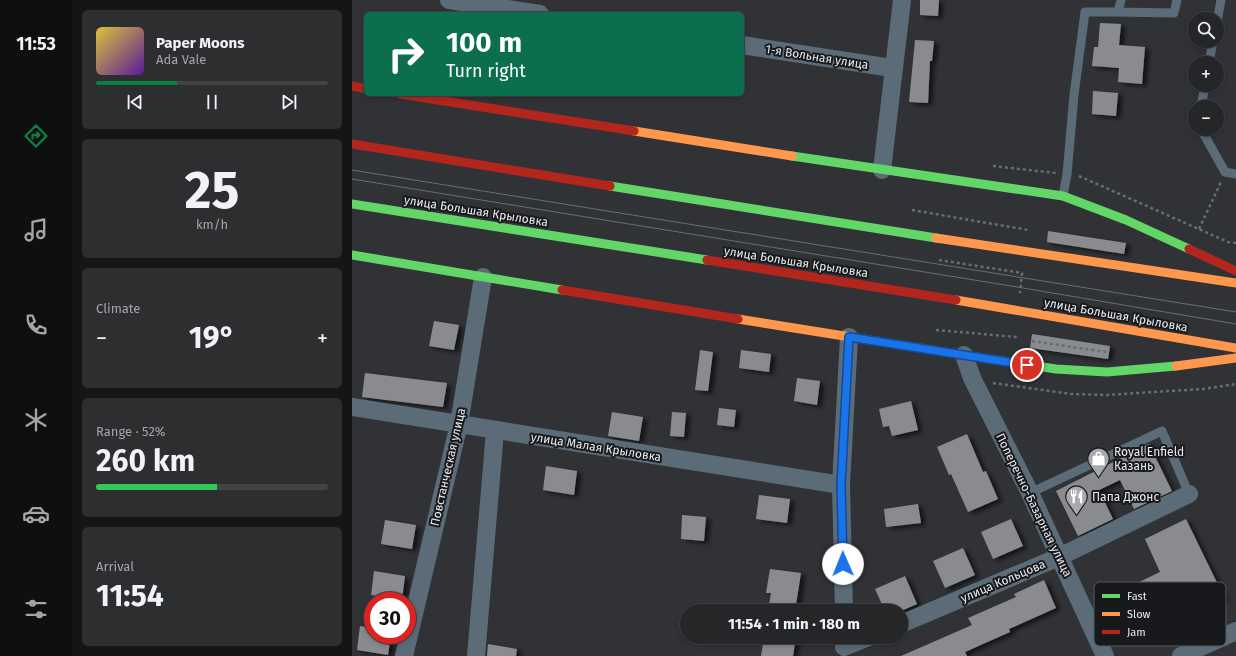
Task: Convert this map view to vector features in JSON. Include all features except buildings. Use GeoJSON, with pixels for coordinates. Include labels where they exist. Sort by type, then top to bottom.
{"type":"FeatureCollection","features":[{"type":"Feature","properties":{"kind":"main road"},"geometry":{"type":"LineString","coordinates":[[352,86],[364,89]]}},
{"type":"Feature","properties":{"kind":"main road"},"geometry":{"type":"LineString","coordinates":[[413,96],[882,170],[1063,196],[1126,220],[1236,271]]}},
{"type":"Feature","properties":{"kind":"main road"},"geometry":{"type":"LineString","coordinates":[[352,144],[777,214],[1236,283]]}},
{"type":"Feature","properties":{"kind":"main road","name":"улица Большая Крыловка"},"geometry":{"type":"LineString","coordinates":[[352,204],[905,291],[1236,348]]}},
{"type":"Feature","properties":{"kind":"main road"},"geometry":{"type":"LineString","coordinates":[[352,254],[849,337],[1056,368],[1107,372],[1189,365],[1236,358]]}},
{"type":"Feature","properties":{"kind":"street"},"geometry":{"type":"LineString","coordinates":[[449,0],[527,12]]}},
{"type":"Feature","properties":{"kind":"street"},"geometry":{"type":"LineString","coordinates":[[882,170],[892,68],[902,0]]}},
{"type":"Feature","properties":{"kind":"street","name":"1-я Вольная улица"},"geometry":{"type":"LineString","coordinates":[[744,45],[892,68]]}},
{"type":"Feature","properties":{"kind":"street","name":"Повстанческая улица"},"geometry":{"type":"LineString","coordinates":[[404,656],[459,424],[483,277]]}},
{"type":"Feature","properties":{"kind":"street"},"geometry":{"type":"LineString","coordinates":[[844,604],[841,485],[849,337]]}},
{"type":"Feature","properties":{"kind":"street","name":"Поперечно-Базарная улица"},"geometry":{"type":"LineString","coordinates":[[964,355],[972,378],[1030,493],[1094,632]]}},
{"type":"Feature","properties":{"kind":"street","name":"улица Малая Крыловка"},"geometry":{"type":"LineString","coordinates":[[352,407],[841,485]]}},
{"type":"Feature","properties":{"kind":"street"},"geometry":{"type":"LineString","coordinates":[[476,656],[495,431]]}},
{"type":"Feature","properties":{"kind":"street","name":"улица Кольцова"},"geometry":{"type":"LineString","coordinates":[[908,621],[1059,557],[1189,494]]}},
{"type":"Feature","properties":{"kind":"street"},"geometry":{"type":"LineString","coordinates":[[1226,636],[1236,631]]}},
{"type":"Feature","properties":{"kind":"street","name":"Поперечно-Базарная улица"},"geometry":{"type":"LineString","coordinates":[[1100,646],[1105,656]]}},
{"type":"Feature","properties":{"kind":"street"},"geometry":{"type":"LineString","coordinates":[[1181,656],[1203,646]]}},
{"type":"Feature","properties":{"kind":"lane"},"geometry":{"type":"LineString","coordinates":[[1118,12],[1121,0]]}},
{"type":"Feature","properties":{"kind":"lane"},"geometry":{"type":"LineString","coordinates":[[1063,196],[1068,174],[1074,95],[1085,12],[1174,13],[1177,0]]}},
{"type":"Feature","properties":{"kind":"lane"},"geometry":{"type":"LineString","coordinates":[[1219,12],[1221,0]]}},
{"type":"Feature","properties":{"kind":"lane"},"geometry":{"type":"LineString","coordinates":[[1205,136],[1225,172],[1236,174]]}},
{"type":"Feature","properties":{"kind":"lane"},"geometry":{"type":"LineString","coordinates":[[1030,493],[1162,431],[1189,494]]}},
{"type":"Feature","properties":{"kind":"path"},"geometry":{"type":"LineString","coordinates":[[1199,229],[1225,172]]}},
{"type":"Feature","properties":{"kind":"path"},"geometry":{"type":"LineString","coordinates":[[912,210],[1028,230]]}},
{"type":"Feature","properties":{"kind":"path"},"geometry":{"type":"LineString","coordinates":[[940,260],[1022,273],[1019,296]]}},
{"type":"Feature","properties":{"kind":"path"},"geometry":{"type":"LineString","coordinates":[[933,330],[1017,337]]}},
{"type":"Feature","properties":{"kind":"path"},"geometry":{"type":"LineString","coordinates":[[1032,341],[1109,352]]}},
{"type":"Feature","properties":{"kind":"tram line"},"geometry":{"type":"LineString","coordinates":[[352,170],[1236,312]]}},
{"type":"Feature","properties":{"kind":"tram line"},"geometry":{"type":"LineString","coordinates":[[352,179],[1236,324]]}},
{"type":"Feature","properties":{"kind":"traffic: fast"},"geometry":{"type":"LineString","coordinates":[[792,156],[1063,196],[1126,220],[1189,249]]}},
{"type":"Feature","properties":{"kind":"traffic: fast"},"geometry":{"type":"LineString","coordinates":[[610,186],[936,238]]}},
{"type":"Feature","properties":{"kind":"traffic: fast"},"geometry":{"type":"LineString","coordinates":[[352,204],[707,260]]}},
{"type":"Feature","properties":{"kind":"traffic: fast"},"geometry":{"type":"LineString","coordinates":[[352,255],[562,290]]}},
{"type":"Feature","properties":{"kind":"traffic: fast"},"geometry":{"type":"LineString","coordinates":[[982,358],[1056,369],[1107,372],[1176,366]]}},
{"type":"Feature","properties":{"kind":"traffic: slow"},"geometry":{"type":"LineString","coordinates":[[634,131],[792,156]]}},
{"type":"Feature","properties":{"kind":"traffic: slow"},"geometry":{"type":"LineString","coordinates":[[936,238],[1236,283]]}},
{"type":"Feature","properties":{"kind":"traffic: slow"},"geometry":{"type":"LineString","coordinates":[[956,300],[1236,348]]}},
{"type":"Feature","properties":{"kind":"traffic: slow"},"geometry":{"type":"LineString","coordinates":[[738,319],[982,358]]}},
{"type":"Feature","properties":{"kind":"traffic: slow"},"geometry":{"type":"LineString","coordinates":[[1176,366],[1236,358]]}},
{"type":"Feature","properties":{"kind":"traffic: jam"},"geometry":{"type":"LineString","coordinates":[[352,86],[364,89]]}},
{"type":"Feature","properties":{"kind":"traffic: jam"},"geometry":{"type":"LineString","coordinates":[[413,96],[634,131]]}},
{"type":"Feature","properties":{"kind":"traffic: jam"},"geometry":{"type":"LineString","coordinates":[[352,144],[610,186]]}},
{"type":"Feature","properties":{"kind":"traffic: jam"},"geometry":{"type":"LineString","coordinates":[[1189,249],[1236,271]]}},
{"type":"Feature","properties":{"kind":"traffic: jam"},"geometry":{"type":"LineString","coordinates":[[707,260],[956,300]]}},
{"type":"Feature","properties":{"kind":"traffic: jam"},"geometry":{"type":"LineString","coordinates":[[562,290],[738,319]]}},
{"type":"Feature","properties":{"kind":"place","name":"Royal Enfield Казань"},"geometry":{"type":"Point","coordinates":[1098,478]}},
{"type":"Feature","properties":{"kind":"place","name":"Папа Джонс"},"geometry":{"type":"Point","coordinates":[1076,516]}},
{"type":"Feature","properties":{"kind":"route"},"geometry":{"type":"LineString","coordinates":[[843,564],[841,485],[849,337],[1027,365]]}}]}
